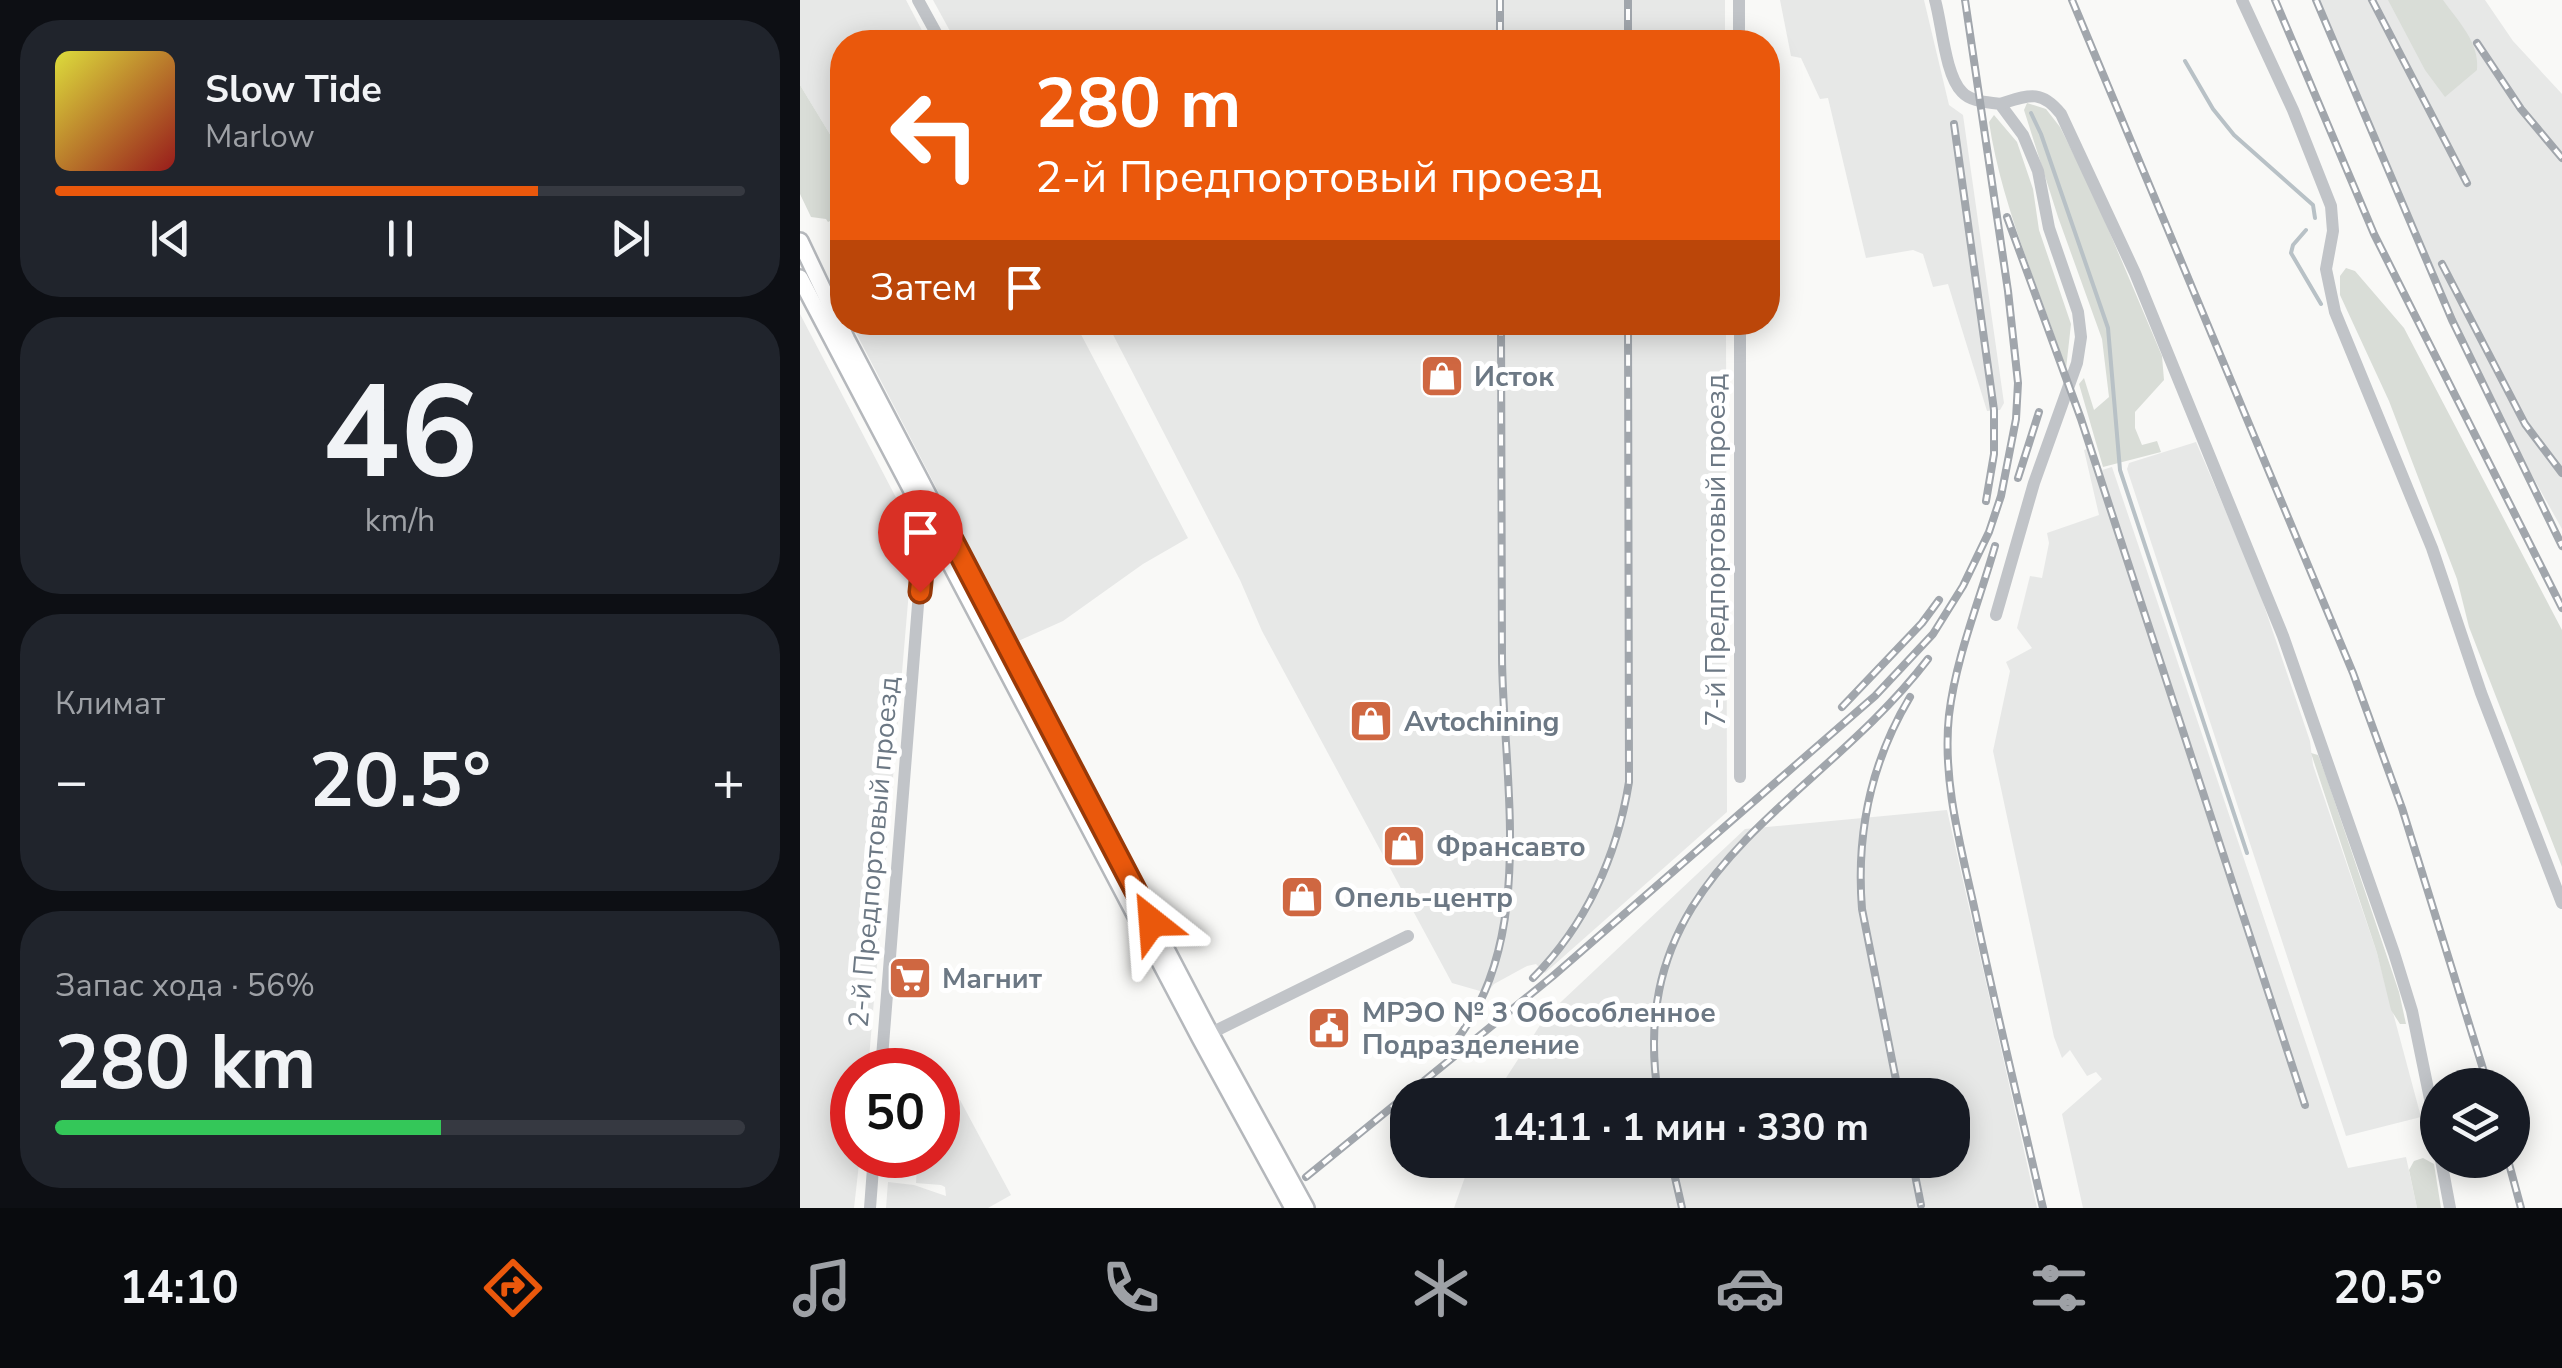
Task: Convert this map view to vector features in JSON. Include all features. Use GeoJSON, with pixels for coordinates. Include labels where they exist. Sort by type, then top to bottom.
{"type":"FeatureCollection","features":[{"type":"Feature","properties":{"kind":"main road"},"geometry":{"type":"LineString","coordinates":[[800,241],[830,304]]}},
{"type":"Feature","properties":{"kind":"main road"},"geometry":{"type":"LineString","coordinates":[[800,278],[830,332]]}},
{"type":"Feature","properties":{"kind":"main road"},"geometry":{"type":"LineString","coordinates":[[832,335],[941,531],[1294,1208]]}},
{"type":"Feature","properties":{"kind":"main road"},"geometry":{"type":"LineString","coordinates":[[845,335],[941,531]]}},
{"type":"Feature","properties":{"kind":"main road"},"geometry":{"type":"LineString","coordinates":[[1206,1036],[1306,1208]]}},
{"type":"Feature","properties":{"kind":"street"},"geometry":{"type":"LineString","coordinates":[[918,0],[934,30]]}},
{"type":"Feature","properties":{"kind":"street"},"geometry":{"type":"LineString","coordinates":[[1738,0],[1739,30]]}},
{"type":"Feature","properties":{"kind":"street"},"geometry":{"type":"LineString","coordinates":[[1935,0],[1952,76],[1963,94],[1981,102],[2000,104],[2037,95],[2050,100],[2061,114],[2136,273],[2240,527],[2332,773],[2412,1010],[2424,1068]]}},
{"type":"Feature","properties":{"kind":"street"},"geometry":{"type":"LineString","coordinates":[[2242,0],[2293,110],[2331,206],[2334,231],[2326,269],[2335,312],[2432,548],[2481,694],[2562,903]]}},
{"type":"Feature","properties":{"kind":"street"},"geometry":{"type":"LineString","coordinates":[[1996,615],[2034,483],[2077,363],[2080,337],[2078,312],[2048,228],[2038,171],[2023,135],[2000,104]]}},
{"type":"Feature","properties":{"kind":"street","name":"7-й Предпортовый проезд"},"geometry":{"type":"LineString","coordinates":[[1740,335],[1740,777]]}},
{"type":"Feature","properties":{"kind":"street","name":"2-й Предпортовый проезд"},"geometry":{"type":"LineString","coordinates":[[883,1048],[920,592],[926,547],[941,531]]}},
{"type":"Feature","properties":{"kind":"street"},"geometry":{"type":"LineString","coordinates":[[1206,1036],[1408,936]]}},
{"type":"Feature","properties":{"kind":"street"},"geometry":{"type":"LineString","coordinates":[[870,1208],[872,1178]]}},
{"type":"Feature","properties":{"kind":"street"},"geometry":{"type":"LineString","coordinates":[[2444,1178],[2450,1208]]}},
{"type":"Feature","properties":{"kind":"shaded area"},"geometry":{"type":"Polygon","coordinates":[[[800,0],[906,0],[922,30],[830,30],[830,134],[800,85],[800,0]]]}},
{"type":"Feature","properties":{"kind":"shaded area"},"geometry":{"type":"Polygon","coordinates":[[[933,0],[1725,0],[1725,30],[949,30],[933,0]]]}},
{"type":"Feature","properties":{"kind":"shaded area"},"geometry":{"type":"Polygon","coordinates":[[[1780,0],[1924,0],[1949,105],[1963,115],[2004,403],[2000,410],[1987,411],[1948,284],[1933,287],[1923,254],[1913,250],[1866,258],[1828,98],[1820,99],[1801,58],[1791,56],[1780,0]]]}},
{"type":"Feature","properties":{"kind":"shaded area"},"geometry":{"type":"Polygon","coordinates":[[[2315,0],[2485,0],[2513,41],[2562,94],[2562,529],[2491,402],[2315,0]]]}},
{"type":"Feature","properties":{"kind":"shaded area"},"geometry":{"type":"Polygon","coordinates":[[[2388,0],[2443,0],[2472,42],[2477,70],[2445,97],[2425,70],[2388,0]]]}},
{"type":"Feature","properties":{"kind":"shaded area"},"geometry":{"type":"Polygon","coordinates":[[[800,85],[830,134],[830,221],[811,217],[800,194],[800,85]]]}},
{"type":"Feature","properties":{"kind":"shaded area"},"geometry":{"type":"Polygon","coordinates":[[[2027,103],[2046,109],[2060,127],[2093,193],[2162,356],[2164,380],[2135,412],[2135,428],[2142,445],[2157,441],[2161,452],[2103,467],[2079,384],[2084,378],[2094,410],[2109,397],[2102,339],[2058,217],[2024,110],[2027,103]]]}},
{"type":"Feature","properties":{"kind":"shaded area"},"geometry":{"type":"Polygon","coordinates":[[[1994,115],[2017,142],[2033,189],[2039,230],[2071,324],[2066,369],[2003,185],[1989,122],[1994,115]]]}},
{"type":"Feature","properties":{"kind":"shaded area"},"geometry":{"type":"Polygon","coordinates":[[[2346,268],[2355,271],[2404,328],[2562,630],[2562,867],[2469,627],[2457,579],[2389,401],[2340,295],[2340,276],[2346,268]]]}},
{"type":"Feature","properties":{"kind":"shaded area"},"geometry":{"type":"Polygon","coordinates":[[[800,314],[914,532],[870,1048],[830,1048],[830,1178],[857,1178],[854,1208],[800,1208],[800,314]]]}},
{"type":"Feature","properties":{"kind":"shaded area"},"geometry":{"type":"Polygon","coordinates":[[[857,335],[1081,335],[1188,538],[1143,564],[1063,621],[1016,642],[857,335]]]}},
{"type":"Feature","properties":{"kind":"shaded area"},"geometry":{"type":"Polygon","coordinates":[[[1113,335],[1726,335],[1727,812],[1545,973],[1536,964],[1527,966],[1494,984],[1487,993],[1452,983],[1262,631],[1240,580],[1113,335]]]}},
{"type":"Feature","properties":{"kind":"shaded area"},"geometry":{"type":"Polygon","coordinates":[[[2196,442],[2255,579],[2310,741],[2313,765],[2377,953],[2420,1117],[2346,1136],[2127,469],[2129,463],[2196,442]]]}},
{"type":"Feature","properties":{"kind":"shaded area"},"geometry":{"type":"Polygon","coordinates":[[[2093,447],[2102,470],[2112,467],[2348,1168],[2406,1157],[2417,1208],[2083,1208],[2062,1114],[2102,1079],[2096,1072],[2087,1076],[2070,1050],[2062,1058],[2054,1037],[1993,751],[2010,671],[2006,662],[2032,648],[2017,628],[2030,576],[2042,578],[2049,543],[2047,533],[2099,515],[2084,450],[2093,447]]]}},
{"type":"Feature","properties":{"kind":"shaded area"},"geometry":{"type":"Polygon","coordinates":[[[2311,753],[2318,755],[2326,776],[2399,992],[2406,1024],[2400,1024],[2391,1010],[2377,953],[2311,753]]]}},
{"type":"Feature","properties":{"kind":"shaded area"},"geometry":{"type":"Polygon","coordinates":[[[1947,810],[2037,1208],[1454,1208],[1465,1178],[1970,1178],[1970,1078],[1506,1078],[1546,1016],[1745,829],[1947,810]]]}},
{"type":"Feature","properties":{"kind":"shaded area"},"geometry":{"type":"Polygon","coordinates":[[[960,1100],[1011,1195],[988,1208],[886,1208],[888,1182],[914,1185],[946,1196],[941,1185],[916,1183],[916,1178],[960,1178],[960,1100]]]}},
{"type":"Feature","properties":{"kind":"shaded area"},"geometry":{"type":"Polygon","coordinates":[[[2420,1159],[2420,1178],[2436,1178],[2441,1208],[2417,1208],[2409,1170],[2420,1159]]]}},
{"type":"Feature","properties":{"kind":"waterway"},"geometry":{"type":"LineString","coordinates":[[2185,61],[2213,109],[2234,135],[2313,205],[2315,218]]}},
{"type":"Feature","properties":{"kind":"waterway"},"geometry":{"type":"LineString","coordinates":[[2031,113],[2108,328],[2120,470],[2247,853]]}},
{"type":"Feature","properties":{"kind":"waterway"},"geometry":{"type":"LineString","coordinates":[[2306,230],[2291,253],[2321,304]]}},
{"type":"Feature","properties":{"kind":"railway"},"geometry":{"type":"LineString","coordinates":[[1500,0],[1500,30]]}},
{"type":"Feature","properties":{"kind":"railway"},"geometry":{"type":"LineString","coordinates":[[1628,0],[1628,30]]}},
{"type":"Feature","properties":{"kind":"railway"},"geometry":{"type":"LineString","coordinates":[[1306,1177],[1553,976],[1875,696],[1933,634],[1963,586],[2001,496],[2016,419],[2018,383],[1965,0]]}},
{"type":"Feature","properties":{"kind":"railway"},"geometry":{"type":"LineString","coordinates":[[2072,0],[2353,673],[2402,808],[2483,1068]]}},
{"type":"Feature","properties":{"kind":"railway"},"geometry":{"type":"LineString","coordinates":[[2275,0],[2374,234],[2562,608]]}},
{"type":"Feature","properties":{"kind":"railway"},"geometry":{"type":"LineString","coordinates":[[2316,0],[2452,320],[2562,546]]}},
{"type":"Feature","properties":{"kind":"railway"},"geometry":{"type":"LineString","coordinates":[[2372,0],[2467,183]]}},
{"type":"Feature","properties":{"kind":"railway"},"geometry":{"type":"LineString","coordinates":[[2477,43],[2521,109],[2562,158]]}},
{"type":"Feature","properties":{"kind":"railway"},"geometry":{"type":"LineString","coordinates":[[1954,124],[1994,410],[1994,454],[1986,501]]}},
{"type":"Feature","properties":{"kind":"railway"},"geometry":{"type":"LineString","coordinates":[[2007,217],[2081,419],[2305,1105]]}},
{"type":"Feature","properties":{"kind":"railway"},"geometry":{"type":"LineString","coordinates":[[2442,264],[2525,424],[2562,473]]}},
{"type":"Feature","properties":{"kind":"railway"},"geometry":{"type":"LineString","coordinates":[[1450,1048],[1478,1006],[1496,960],[1506,911],[1510,860],[1502,657],[1501,335]]}},
{"type":"Feature","properties":{"kind":"railway"},"geometry":{"type":"LineString","coordinates":[[1533,978],[1569,935],[1596,888],[1616,836],[1629,782],[1628,335]]}},
{"type":"Feature","properties":{"kind":"railway"},"geometry":{"type":"LineString","coordinates":[[2018,478],[2039,412]]}},
{"type":"Feature","properties":{"kind":"railway"},"geometry":{"type":"LineString","coordinates":[[1995,546],[1957,672],[1949,715],[1948,764],[1959,838],[2043,1208]]}},
{"type":"Feature","properties":{"kind":"railway"},"geometry":{"type":"LineString","coordinates":[[1842,707],[1939,600]]}},
{"type":"Feature","properties":{"kind":"railway"},"geometry":{"type":"LineString","coordinates":[[1657,1078],[1655,1018],[1670,953],[1698,897],[1738,848],[1882,711],[1928,659]]}},
{"type":"Feature","properties":{"kind":"railway"},"geometry":{"type":"LineString","coordinates":[[1896,1078],[1862,909],[1861,853],[1876,773],[1910,697]]}},
{"type":"Feature","properties":{"kind":"railway"},"geometry":{"type":"LineString","coordinates":[[1675,1178],[1682,1208]]}},
{"type":"Feature","properties":{"kind":"railway"},"geometry":{"type":"LineString","coordinates":[[1916,1178],[1921,1205]]}},
{"type":"Feature","properties":{"kind":"railway"},"geometry":{"type":"LineString","coordinates":[[2513,1178],[2521,1208]]}},
{"type":"Feature","properties":{"kind":"place","name":"Исток"},"geometry":{"type":"Point","coordinates":[1442,376]}},
{"type":"Feature","properties":{"kind":"place","name":"Avtochining"},"geometry":{"type":"Point","coordinates":[1371,721]}},
{"type":"Feature","properties":{"kind":"place","name":"Франсавто"},"geometry":{"type":"Point","coordinates":[1404,846]}},
{"type":"Feature","properties":{"kind":"place","name":"Опель-центр"},"geometry":{"type":"Point","coordinates":[1302,897]}},
{"type":"Feature","properties":{"kind":"place","name":"Магнит"},"geometry":{"type":"Point","coordinates":[910,978]}},
{"type":"Feature","properties":{"kind":"place","name":"МРЭО № 3 Обособленное Подразделение"},"geometry":{"type":"Point","coordinates":[1329,1028]}},
{"type":"Feature","properties":{"kind":"route"},"geometry":{"type":"LineString","coordinates":[[920,592],[926,547],[946,528],[1152,922]]}}]}
